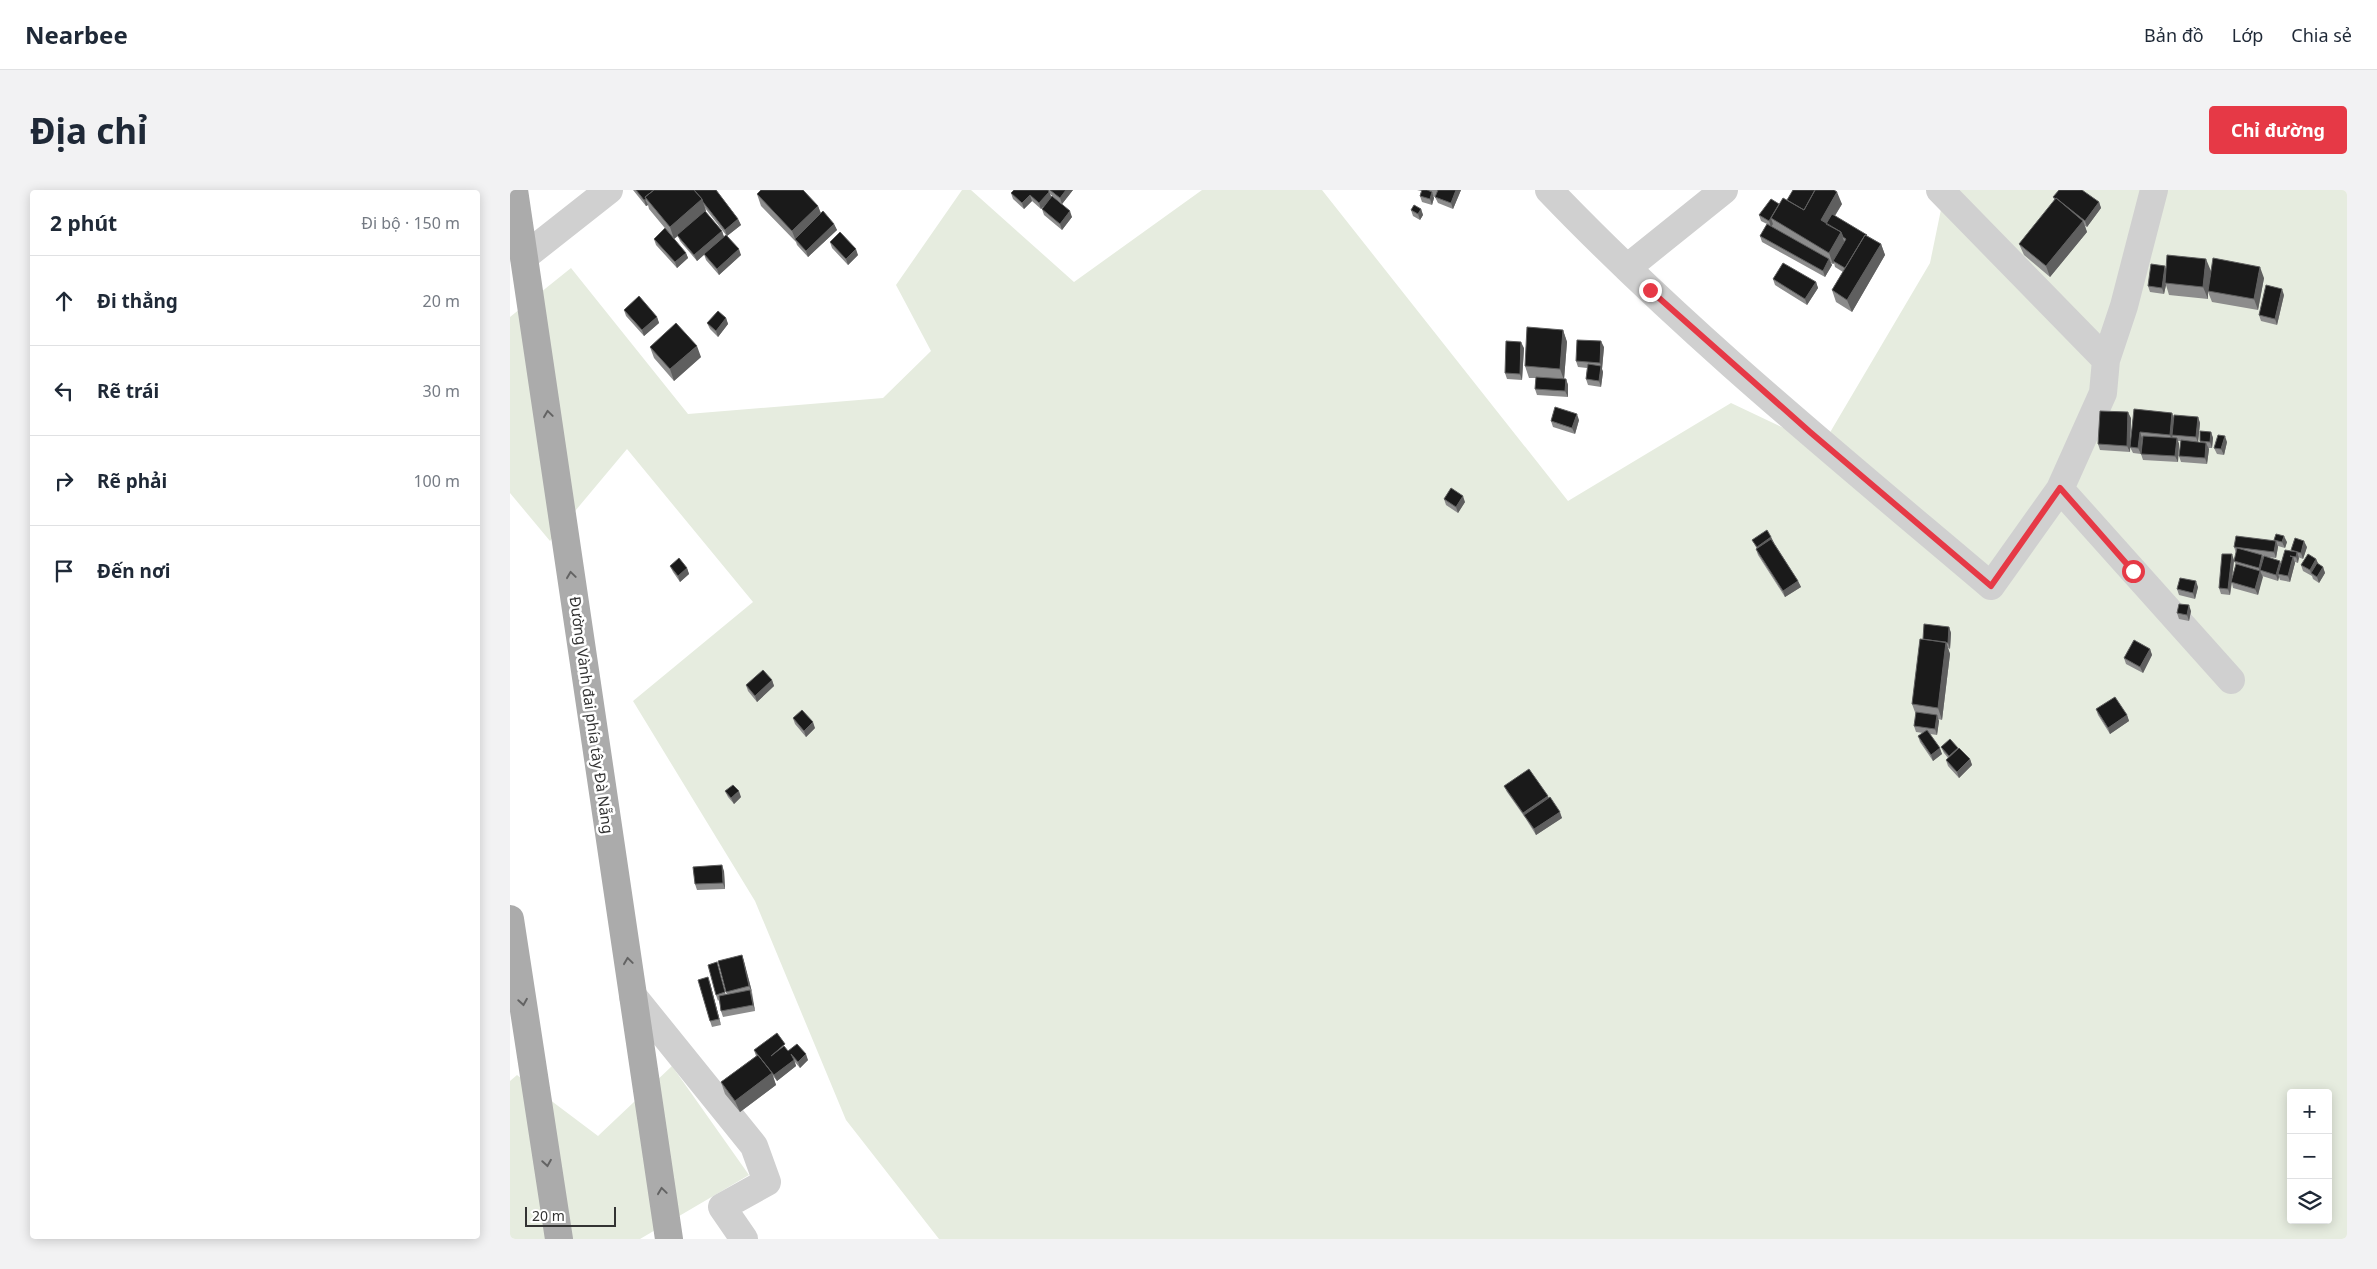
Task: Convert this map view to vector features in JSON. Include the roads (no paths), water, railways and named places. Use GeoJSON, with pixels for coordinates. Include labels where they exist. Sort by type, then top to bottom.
{"type":"FeatureCollection","features":[{"type":"Feature","properties":{"kind":"main road","name":"Đường Vành đai phía tây Đà Nẵng"},"geometry":{"type":"LineString","coordinates":[[514,190],[517,263],[633,996],[669,1239]]}},
{"type":"Feature","properties":{"kind":"main road"},"geometry":{"type":"LineString","coordinates":[[510,920],[559,1239]]}},
{"type":"Feature","properties":{"kind":"street"},"geometry":{"type":"LineString","coordinates":[[517,263],[609,190]]}},
{"type":"Feature","properties":{"kind":"street"},"geometry":{"type":"LineString","coordinates":[[1549,190],[1627,268],[1810,432],[1991,586],[2060,488],[2103,393],[2106,360],[2124,306],[2154,190]]}},
{"type":"Feature","properties":{"kind":"street"},"geometry":{"type":"LineString","coordinates":[[1627,268],[1724,190]]}},
{"type":"Feature","properties":{"kind":"street"},"geometry":{"type":"LineString","coordinates":[[1940,190],[2106,360]]}},
{"type":"Feature","properties":{"kind":"street"},"geometry":{"type":"LineString","coordinates":[[2060,488],[2231,680]]}},
{"type":"Feature","properties":{"kind":"street"},"geometry":{"type":"LineString","coordinates":[[633,996],[754,1146],[767,1182],[722,1207],[744,1239]]}}]}
